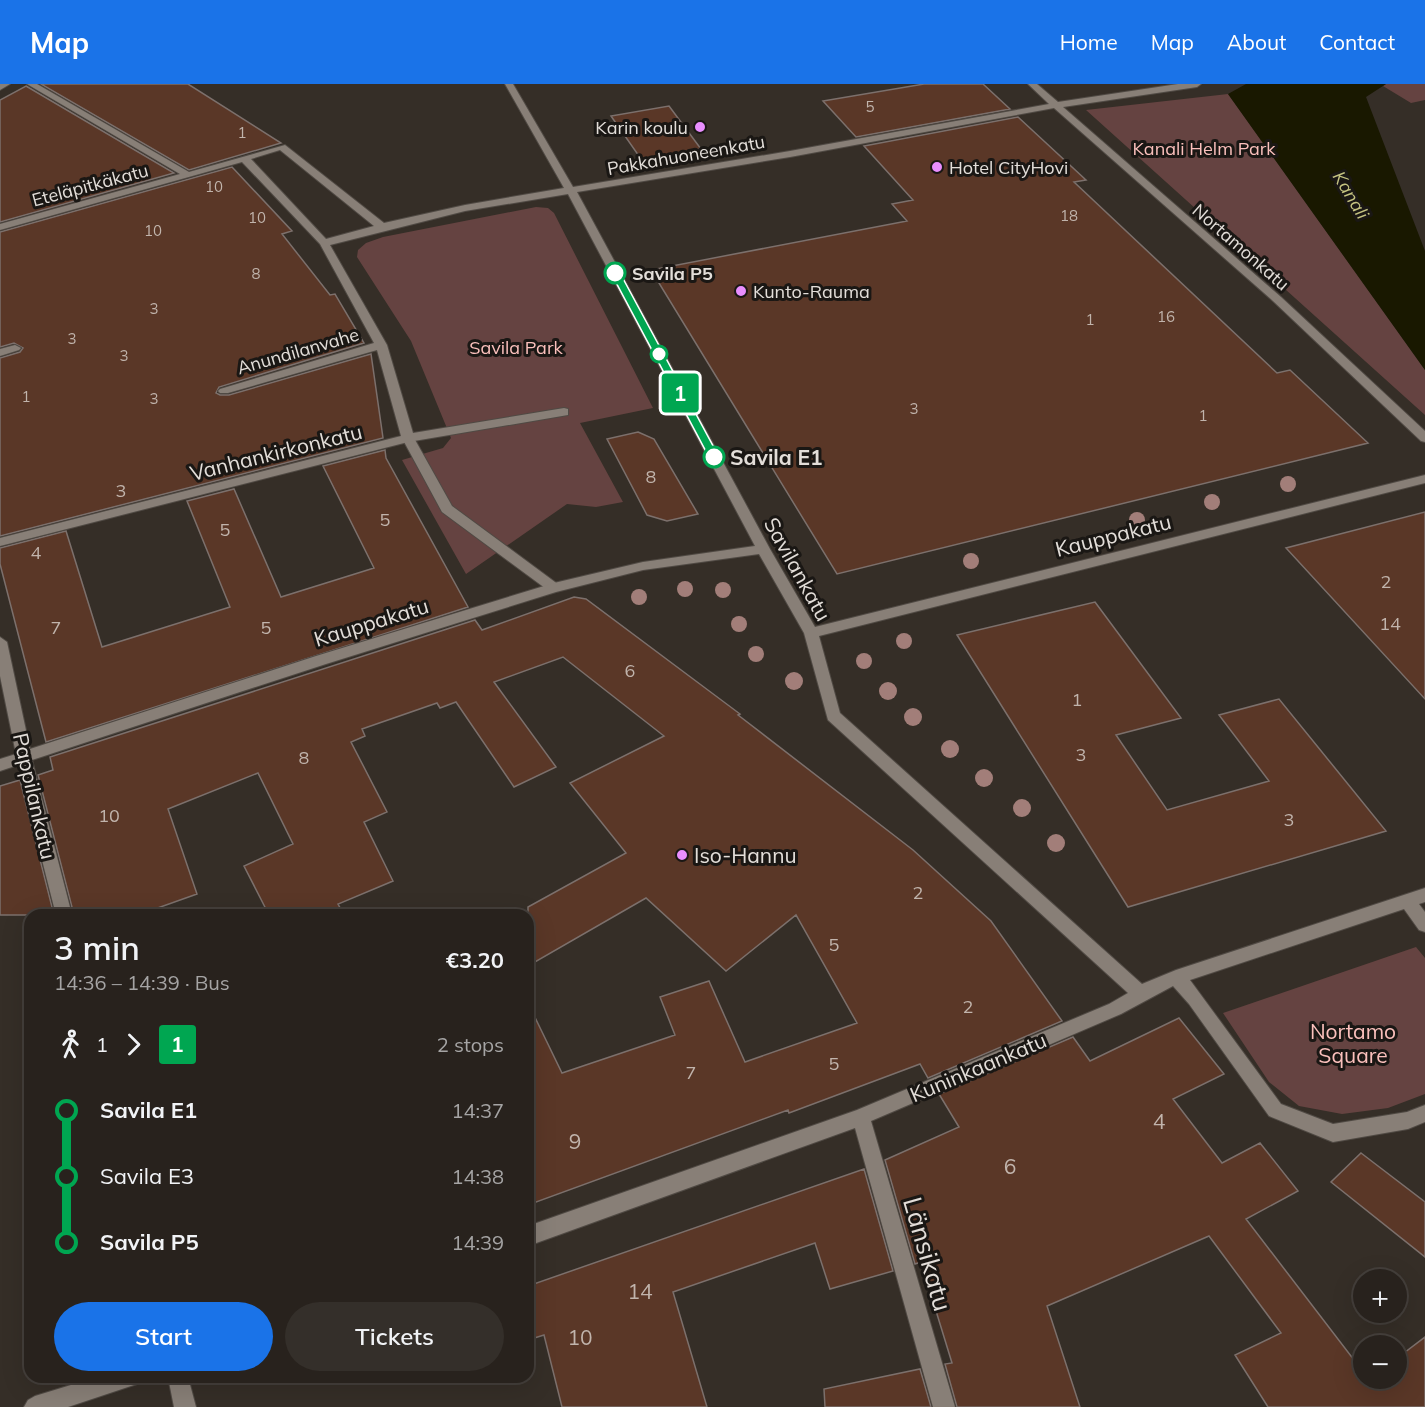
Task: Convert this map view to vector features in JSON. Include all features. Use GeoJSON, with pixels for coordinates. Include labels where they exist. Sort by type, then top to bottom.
{"type":"FeatureCollection","features":[{"type":"Feature","properties":{"kind":"street"},"geometry":{"type":"LineString","coordinates":[[0,87],[6,84]]}},
{"type":"Feature","properties":{"kind":"street"},"geometry":{"type":"LineString","coordinates":[[32,84],[188,175]]}},
{"type":"Feature","properties":{"kind":"street","name":"Savilankatu"},"geometry":{"type":"LineString","coordinates":[[509,84],[811,633],[833,716],[1142,995]]}},
{"type":"Feature","properties":{"kind":"street","name":"Nortamonkatu"},"geometry":{"type":"LineString","coordinates":[[1032,84],[1277,300],[1425,438]]}},
{"type":"Feature","properties":{"kind":"street","name":"Pakkahuoneenkatu"},"geometry":{"type":"LineString","coordinates":[[324,243],[465,208],[1056,106],[1197,84]]}},
{"type":"Feature","properties":{"kind":"street","name":"Eteläpitkäkatu"},"geometry":{"type":"LineString","coordinates":[[0,226],[282,147],[382,227]]}},
{"type":"Feature","properties":{"kind":"street"},"geometry":{"type":"LineString","coordinates":[[244,159],[324,243],[381,345],[408,438],[447,509],[554,588]]}},
{"type":"Feature","properties":{"kind":"street","name":"Anundilanvahe"},"geometry":{"type":"LineString","coordinates":[[224,391],[381,345]]}},
{"type":"Feature","properties":{"kind":"street"},"geometry":{"type":"LineString","coordinates":[[0,353],[15,348]]}},
{"type":"Feature","properties":{"kind":"street","name":"Vanhankirkonkatu"},"geometry":{"type":"LineString","coordinates":[[0,542],[408,438],[564,412]]}},
{"type":"Feature","properties":{"kind":"street","name":"Kauppakatu"},"geometry":{"type":"LineString","coordinates":[[811,633],[1425,479]]}},
{"type":"Feature","properties":{"kind":"street","name":"Kauppakatu"},"geometry":{"type":"LineString","coordinates":[[0,765],[321,660],[554,588],[643,566],[763,549]]}},
{"type":"Feature","properties":{"kind":"street","name":"Pappilankatu"},"geometry":{"type":"LineString","coordinates":[[0,642],[24,757],[62,909]]}},
{"type":"Feature","properties":{"kind":"street","name":"Kuninkaankatu"},"geometry":{"type":"LineString","coordinates":[[534,1234],[861,1117],[1115,1009],[1160,983],[1425,895]]}},
{"type":"Feature","properties":{"kind":"street"},"geometry":{"type":"LineString","coordinates":[[1407,901],[1425,924]]}},
{"type":"Feature","properties":{"kind":"street"},"geometry":{"type":"LineString","coordinates":[[1176,977],[1195,999],[1275,1110],[1333,1133],[1408,1120],[1425,1113]]}},
{"type":"Feature","properties":{"kind":"street","name":"Länsikatu"},"geometry":{"type":"LineString","coordinates":[[861,1117],[944,1407]]}},
{"type":"Feature","properties":{"kind":"street"},"geometry":{"type":"LineString","coordinates":[[35,1407],[111,1383]]}},
{"type":"Feature","properties":{"kind":"street"},"geometry":{"type":"LineString","coordinates":[[179,1383],[185,1407]]}},
{"type":"Feature","properties":{"kind":"green space"},"geometry":{"type":"Polygon","coordinates":[[[1386,84],[1425,84],[1425,100],[1411,103],[1383,86],[1386,84]]]}},
{"type":"Feature","properties":{"kind":"green space","name":"Kanali Helm Park"},"geometry":{"type":"Polygon","coordinates":[[[1228,94],[1425,370],[1425,415],[1086,110],[1228,94]]]}},
{"type":"Feature","properties":{"kind":"green space","name":"Savila Park"},"geometry":{"type":"Polygon","coordinates":[[[536,207],[548,208],[554,213],[653,408],[580,423],[623,502],[596,507],[567,504],[466,574],[402,460],[443,448],[451,438],[411,341],[357,257],[358,250],[366,243],[383,237],[536,207]]]}},
{"type":"Feature","properties":{"kind":"green space","name":"Nortamo Square"},"geometry":{"type":"Polygon","coordinates":[[[1416,947],[1425,958],[1425,1094],[1388,1108],[1342,1114],[1299,1106],[1269,1082],[1223,1013],[1416,947]]]}},
{"type":"Feature","properties":{"kind":"water","name":"Kanali"},"geometry":{"type":"Polygon","coordinates":[[[1246,84],[1386,84],[1366,97],[1425,251],[1425,370],[1228,94],[1246,84]]]}},
{"type":"Feature","properties":{"kind":"building"},"geometry":{"type":"Polygon","coordinates":[[[41,84],[188,84],[281,143],[189,170],[41,84]]]}},
{"type":"Feature","properties":{"kind":"building"},"geometry":{"type":"Polygon","coordinates":[[[924,84],[983,84],[1010,109],[856,137],[823,101],[924,84]]]}},
{"type":"Feature","properties":{"kind":"building"},"geometry":{"type":"Polygon","coordinates":[[[26,86],[174,173],[0,222],[0,100],[26,86]]]}},
{"type":"Feature","properties":{"kind":"building"},"geometry":{"type":"Polygon","coordinates":[[[669,106],[701,149],[641,159],[611,116],[669,106]]]}},
{"type":"Feature","properties":{"kind":"building"},"geometry":{"type":"Polygon","coordinates":[[[1018,117],[1086,180],[1074,182],[1277,373],[1290,370],[1368,443],[837,574],[651,270],[907,221],[892,204],[913,200],[864,146],[1018,117]]]}},
{"type":"Feature","properties":{"kind":"building"},"geometry":{"type":"Polygon","coordinates":[[[232,167],[292,231],[282,234],[330,295],[335,294],[364,343],[219,387],[216,393],[229,395],[371,354],[383,438],[0,536],[0,358],[20,352],[23,348],[14,343],[0,347],[0,232],[232,167]]]}},
{"type":"Feature","properties":{"kind":"building"},"geometry":{"type":"Polygon","coordinates":[[[638,432],[654,439],[698,514],[667,521],[647,515],[607,439],[638,432]]]}},
{"type":"Feature","properties":{"kind":"building"},"geometry":{"type":"Polygon","coordinates":[[[385,450],[386,458],[468,607],[46,742],[0,564],[0,548],[66,531],[102,647],[230,607],[187,501],[234,489],[281,597],[374,568],[323,466],[385,450]]]}},
{"type":"Feature","properties":{"kind":"building"},"geometry":{"type":"Polygon","coordinates":[[[1425,512],[1425,699],[1286,548],[1425,512]]]}},
{"type":"Feature","properties":{"kind":"building"},"geometry":{"type":"Polygon","coordinates":[[[574,597],[586,599],[740,714],[738,715],[913,850],[991,921],[1062,1021],[928,1078],[920,1064],[534,1203],[534,1015],[562,1073],[675,1035],[660,997],[709,981],[745,1062],[857,1023],[796,915],[726,971],[646,898],[534,963],[534,909],[528,909],[528,907],[626,853],[570,783],[664,736],[563,657],[494,682],[556,767],[514,787],[456,702],[440,708],[437,703],[362,729],[365,736],[351,742],[387,812],[364,822],[393,881],[338,904],[341,909],[266,909],[244,866],[293,844],[258,773],[168,809],[197,894],[155,909],[72,909],[38,775],[53,770],[50,757],[475,620],[482,630],[574,597]]]}},
{"type":"Feature","properties":{"kind":"building"},"geometry":{"type":"Polygon","coordinates":[[[1095,602],[1181,718],[1116,735],[1167,810],[1269,781],[1219,715],[1279,699],[1386,831],[1128,907],[957,635],[1095,602]]]}},
{"type":"Feature","properties":{"kind":"building"},"geometry":{"type":"Polygon","coordinates":[[[20,780],[52,909],[24,909],[24,915],[0,915],[0,786],[20,780]]]}},
{"type":"Feature","properties":{"kind":"building"},"geometry":{"type":"Polygon","coordinates":[[[1179,1018],[1224,1074],[1173,1099],[1222,1163],[1260,1143],[1298,1191],[1246,1219],[1353,1359],[1353,1389],[1407,1389],[1407,1351],[1425,1337],[1425,1407],[1268,1407],[1235,1355],[1281,1333],[1209,1236],[1047,1306],[1080,1407],[957,1407],[945,1364],[952,1363],[921,1262],[915,1264],[885,1160],[959,1127],[939,1094],[1073,1037],[1090,1061],[1179,1018]]]}},
{"type":"Feature","properties":{"kind":"building"},"geometry":{"type":"Polygon","coordinates":[[[1361,1153],[1425,1202],[1425,1257],[1331,1182],[1361,1153]]]}},
{"type":"Feature","properties":{"kind":"building"},"geometry":{"type":"Polygon","coordinates":[[[864,1169],[893,1271],[830,1289],[815,1243],[673,1292],[707,1407],[562,1407],[544,1335],[534,1338],[534,1284],[864,1169]]]}},
{"type":"Feature","properties":{"kind":"building"},"geometry":{"type":"Polygon","coordinates":[[[920,1369],[931,1407],[825,1407],[824,1389],[920,1369]]]}},
{"type":"Feature","properties":{"kind":"bus line","name":"1"},"geometry":{"type":"LineString","coordinates":[[615,273],[714,457]]}},
{"type":"Feature","properties":{"kind":"place","name":"Karin koulu"},"geometry":{"type":"Point","coordinates":[700,127]}},
{"type":"Feature","properties":{"kind":"place","name":"Hotel CityHovi"},"geometry":{"type":"Point","coordinates":[937,167]}},
{"type":"Feature","properties":{"kind":"place","name":"Savila P5"},"geometry":{"type":"Point","coordinates":[615,273]}},
{"type":"Feature","properties":{"kind":"place","name":"Kunto-Rauma"},"geometry":{"type":"Point","coordinates":[741,291]}},
{"type":"Feature","properties":{"kind":"place","name":"Savila E1"},"geometry":{"type":"Point","coordinates":[714,457]}},
{"type":"Feature","properties":{"kind":"place","name":"Iso-Hannu"},"geometry":{"type":"Point","coordinates":[682,855]}}]}
